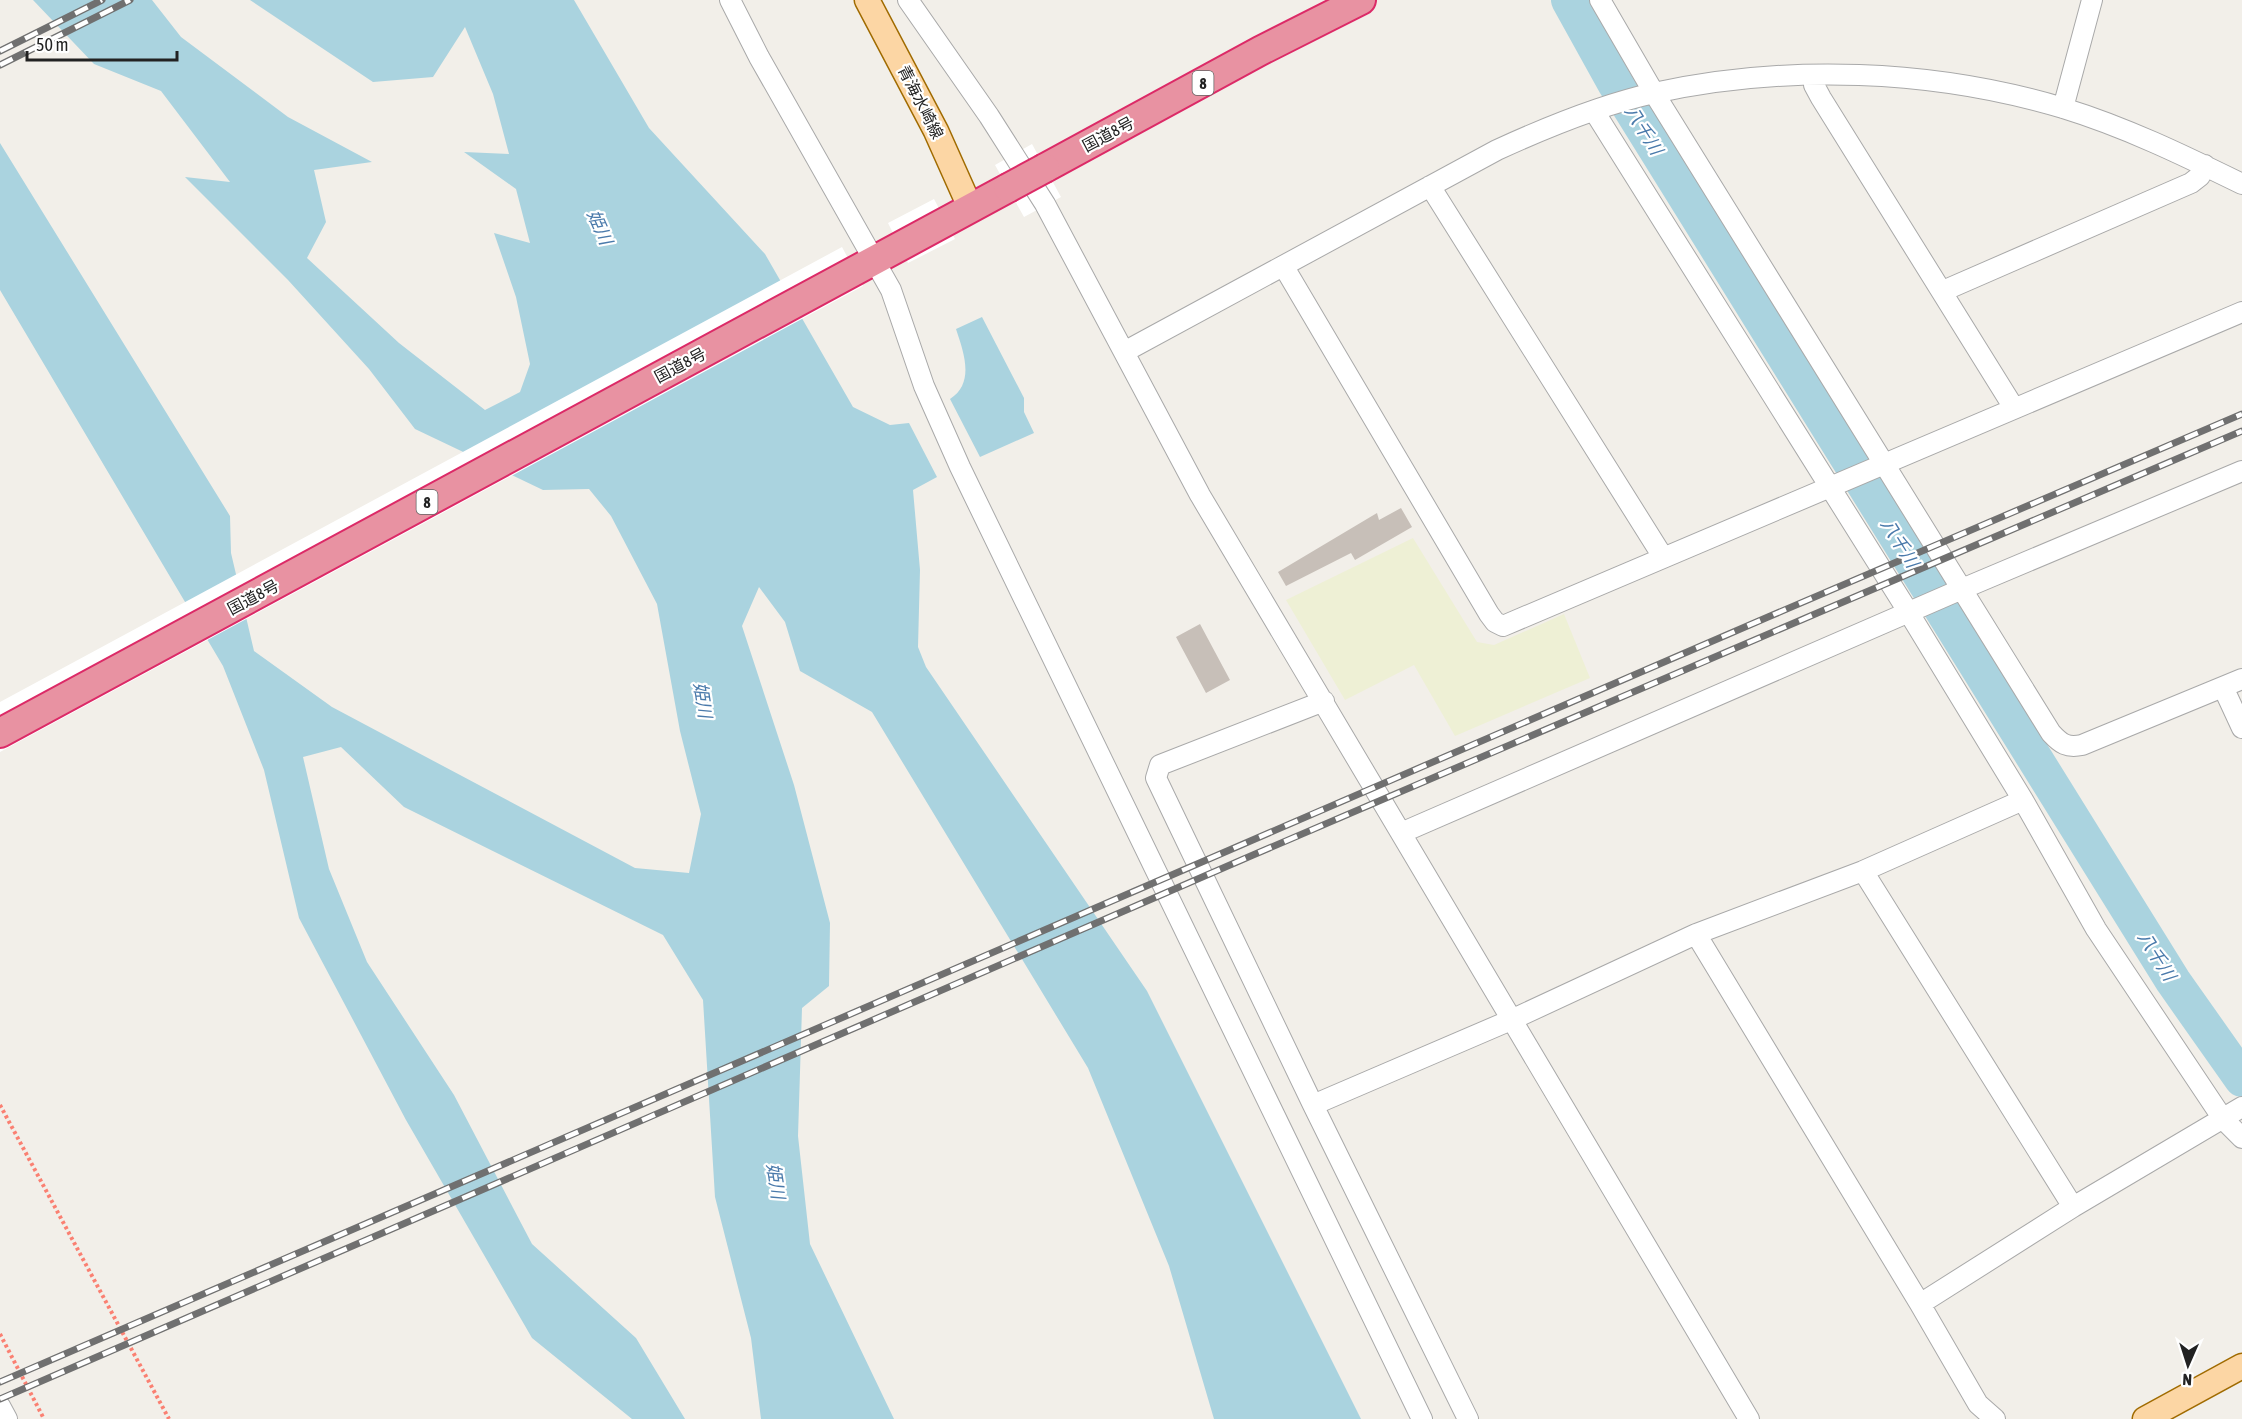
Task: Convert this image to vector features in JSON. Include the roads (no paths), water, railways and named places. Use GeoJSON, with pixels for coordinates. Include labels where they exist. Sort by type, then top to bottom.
{"type":"FeatureCollection","features":[{"type":"Feature","properties":{"kind":"highway","name":"国道8号"},"geometry":{"type":"LineString","coordinates":[[0,733],[970,207],[1361,0]]}},
{"type":"Feature","properties":{"kind":"main road","name":"青海水崎線"},"geometry":{"type":"LineString","coordinates":[[867,0],[936,131],[970,207]]}},
{"type":"Feature","properties":{"kind":"main road"},"geometry":{"type":"LineString","coordinates":[[2145,1419],[2242,1366]]}},
{"type":"Feature","properties":{"kind":"street"},"geometry":{"type":"LineString","coordinates":[[730,0],[865,265],[891,290],[924,386],[960,467],[1422,1419]]}},
{"type":"Feature","properties":{"kind":"street"},"geometry":{"type":"LineString","coordinates":[[908,0],[989,116],[1045,204],[1200,495],[1401,832],[1740,1416]]}},
{"type":"Feature","properties":{"kind":"street"},"geometry":{"type":"LineString","coordinates":[[1600,0],[1654,93],[1882,465],[2051,733],[2061,743],[2071,747],[2242,679]]}},
{"type":"Feature","properties":{"kind":"street"},"geometry":{"type":"LineString","coordinates":[[2063,108],[2092,0]]}},
{"type":"Feature","properties":{"kind":"street"},"geometry":{"type":"LineString","coordinates":[[1124,352],[1430,186],[1542,129],[1654,93],[1731,82],[1814,76],[1898,79],[1961,85],[2063,108],[2163,145],[2242,184]]}},
{"type":"Feature","properties":{"kind":"street"},"geometry":{"type":"LineString","coordinates":[[1814,76],[1814,85],[1821,98],[2014,408]]}},
{"type":"Feature","properties":{"kind":"street"},"geometry":{"type":"LineString","coordinates":[[1594,111],[1909,613],[2023,800],[2096,929],[2223,1119],[2242,1138]]}},
{"type":"Feature","properties":{"kind":"street"},"geometry":{"type":"LineString","coordinates":[[1943,291],[2191,183],[2200,176],[2205,165]]}},
{"type":"Feature","properties":{"kind":"street"},"geometry":{"type":"LineString","coordinates":[[1430,186],[1663,557]]}},
{"type":"Feature","properties":{"kind":"street"},"geometry":{"type":"LineString","coordinates":[[1284,267],[1494,622],[1503,626],[2242,312]]}},
{"type":"Feature","properties":{"kind":"street"},"geometry":{"type":"LineString","coordinates":[[1401,832],[1962,589],[2242,471]]}},
{"type":"Feature","properties":{"kind":"street"},"geometry":{"type":"LineString","coordinates":[[2223,687],[2242,728]]}},
{"type":"Feature","properties":{"kind":"street"},"geometry":{"type":"LineString","coordinates":[[1324,701],[1160,765],[1156,777],[1313,1105],[1468,1419]]}},
{"type":"Feature","properties":{"kind":"street"},"geometry":{"type":"LineString","coordinates":[[1313,1105],[1511,1020],[1696,934],[1863,871],[2023,800]]}},
{"type":"Feature","properties":{"kind":"street"},"geometry":{"type":"LineString","coordinates":[[1863,871],[2073,1207]]}},
{"type":"Feature","properties":{"kind":"street"},"geometry":{"type":"LineString","coordinates":[[1696,934],[1978,1404],[1995,1419]]}},
{"type":"Feature","properties":{"kind":"street"},"geometry":{"type":"LineString","coordinates":[[1920,1304],[2073,1207],[2242,1107]]}},
{"type":"Feature","properties":{"kind":"street"},"geometry":{"type":"LineString","coordinates":[[0,1406],[7,1419]]}},
{"type":"Feature","properties":{"kind":"water","name":"姫川"},"geometry":{"type":"Polygon","coordinates":[[[33,0],[152,0],[181,37],[288,117],[372,162],[314,170],[326,222],[307,258],[399,343],[485,410],[520,392],[530,364],[516,297],[494,233],[530,243],[516,189],[464,152],[509,154],[493,94],[465,27],[433,77],[373,82],[250,0],[574,0],[649,128],[765,254],[853,407],[890,425],[909,423],[937,477],[913,490],[920,570],[918,647],[926,667],[1147,991],[1361,1419],[1214,1419],[1169,1266],[1088,1068],[872,712],[800,671],[785,622],[759,587],[742,626],[794,785],[830,923],[829,986],[802,1008],[798,1136],[810,1244],[894,1419],[761,1419],[751,1338],[715,1197],[703,1000],[663,935],[404,807],[341,747],[303,757],[329,869],[367,962],[454,1095],[532,1244],[636,1338],[685,1419],[632,1419],[532,1338],[406,1120],[299,918],[264,770],[223,666],[0,290],[0,143],[230,516],[231,553],[254,651],[332,707],[635,868],[689,873],[701,814],[680,731],[657,604],[611,516],[589,489],[543,490],[415,429],[369,369],[288,280],[185,177],[230,182],[161,91],[94,64],[33,0]]]}},
{"type":"Feature","properties":{"kind":"water"},"geometry":{"type":"Polygon","coordinates":[[[982,317],[1024,398],[1024,412],[1034,433],[980,457],[950,399],[963,385],[965,376],[964,357],[956,329],[982,317]]]}},
{"type":"Feature","properties":{"kind":"waterway","name":"八千川"},"geometry":{"type":"LineString","coordinates":[[1569,0],[1615,83],[2173,981],[2242,1079]]}},
{"type":"Feature","properties":{"kind":"railway"},"geometry":{"type":"LineString","coordinates":[[0,51],[102,0]]}},
{"type":"Feature","properties":{"kind":"railway"},"geometry":{"type":"LineString","coordinates":[[0,65],[130,0]]}},
{"type":"Feature","properties":{"kind":"railway"},"geometry":{"type":"LineString","coordinates":[[0,1382],[2242,414]]}},
{"type":"Feature","properties":{"kind":"railway"},"geometry":{"type":"LineString","coordinates":[[0,1399],[1253,855],[2242,431]]}}]}
